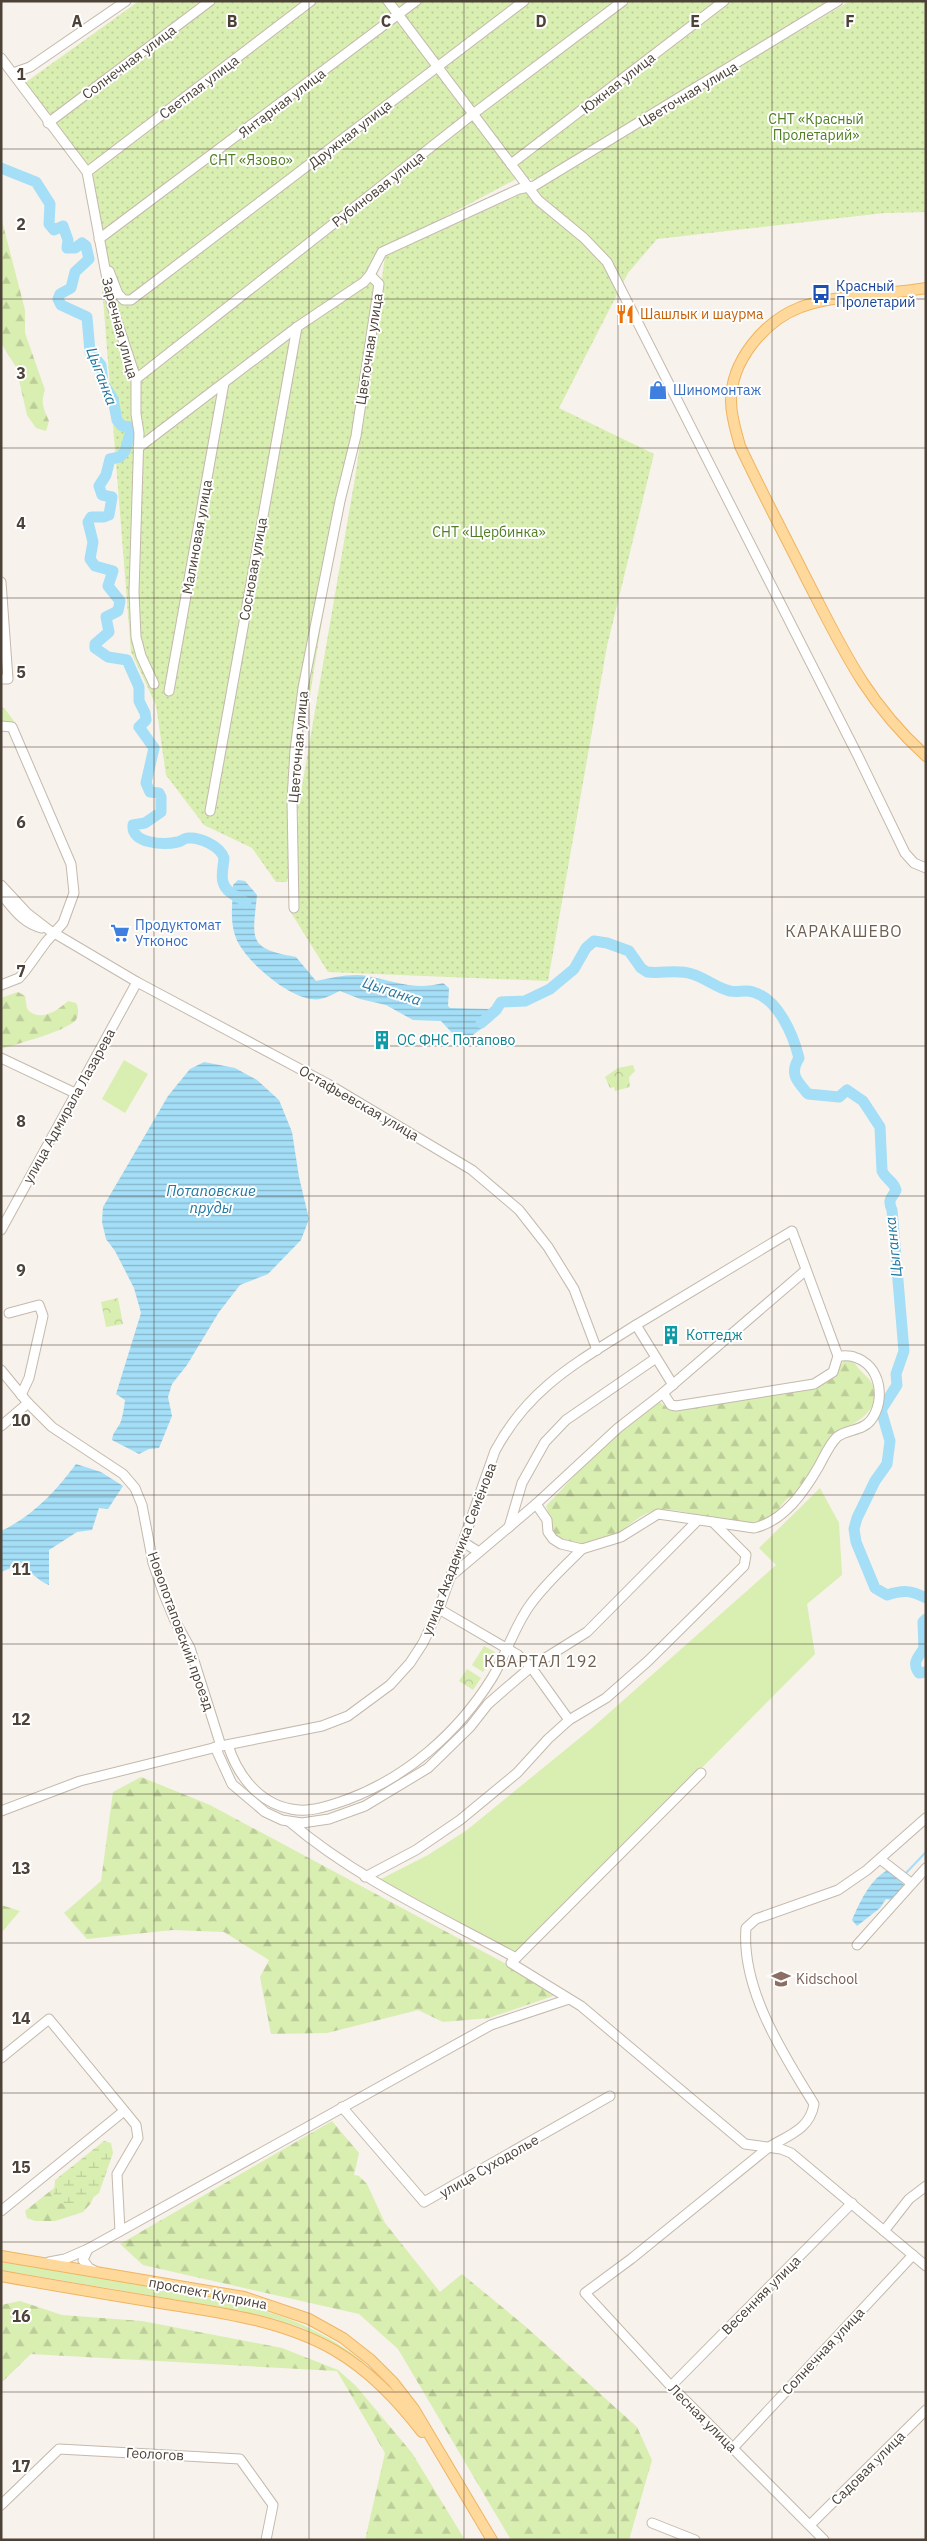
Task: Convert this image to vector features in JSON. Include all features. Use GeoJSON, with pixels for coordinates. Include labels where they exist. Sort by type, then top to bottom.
{"type":"FeatureCollection","features":[{"type":"Feature","properties":{"kind":"main road"},"geometry":{"type":"LineString","coordinates":[[926,288],[822,302],[800,307],[761,333],[745,354],[736,376],[731,400],[733,422],[740,446],[850,664],[875,703],[905,738],[926,756]]}},
{"type":"Feature","properties":{"kind":"main road","name":"проспект Куприна"},"geometry":{"type":"LineString","coordinates":[[1,2256],[244,2297],[309,2319],[343,2338],[371,2360],[393,2382],[419,2416],[492,2540]]}},
{"type":"Feature","properties":{"kind":"main road","name":"проспект Куприна"},"geometry":{"type":"LineString","coordinates":[[1,2276],[233,2315],[300,2333],[334,2350],[373,2378],[406,2412],[442,2457]]}},
{"type":"Feature","properties":{"kind":"street"},"geometry":{"type":"LineString","coordinates":[[13,73],[30,67],[126,1]]}},
{"type":"Feature","properties":{"kind":"street","name":"Солнечная улица"},"geometry":{"type":"LineString","coordinates":[[48,123],[210,1]]}},
{"type":"Feature","properties":{"kind":"street","name":"Светлая улица"},"geometry":{"type":"LineString","coordinates":[[87,172],[311,1]]}},
{"type":"Feature","properties":{"kind":"street"},"geometry":{"type":"LineString","coordinates":[[388,1],[538,200],[584,238],[607,262],[858,756],[897,838],[914,863],[926,868]]}},
{"type":"Feature","properties":{"kind":"street","name":"Янтарная улица"},"geometry":{"type":"LineString","coordinates":[[99,243],[416,1]]}},
{"type":"Feature","properties":{"kind":"street","name":"Дружная улица"},"geometry":{"type":"LineString","coordinates":[[99,243],[118,294],[124,300],[131,300],[524,1]]}},
{"type":"Feature","properties":{"kind":"street","name":"Рубиновая улица"},"geometry":{"type":"LineString","coordinates":[[136,379],[473,114],[623,1]]}},
{"type":"Feature","properties":{"kind":"street","name":"Южная улица"},"geometry":{"type":"LineString","coordinates":[[511,164],[535,148],[724,1]]}},
{"type":"Feature","properties":{"kind":"street","name":"Цветочная улица"},"geometry":{"type":"LineString","coordinates":[[294,908],[292,800],[295,750],[303,688],[366,376],[379,284],[370,275],[382,252],[527,186],[534,186],[838,1]]}},
{"type":"Feature","properties":{"kind":"street","name":"Заречная улица"},"geometry":{"type":"LineString","coordinates":[[1,58],[48,123],[87,172],[112,306],[136,379],[138,448],[134,592],[136,637],[140,656],[154,684]]}},
{"type":"Feature","properties":{"kind":"street"},"geometry":{"type":"LineString","coordinates":[[138,448],[297,327],[370,275]]}},
{"type":"Feature","properties":{"kind":"street","name":"Сосновая улица"},"geometry":{"type":"LineString","coordinates":[[210,811],[297,327]]}},
{"type":"Feature","properties":{"kind":"street","name":"Малиновая улица"},"geometry":{"type":"LineString","coordinates":[[169,691],[224,383]]}},
{"type":"Feature","properties":{"kind":"street"},"geometry":{"type":"LineString","coordinates":[[1,582],[8,679],[1,679]]}},
{"type":"Feature","properties":{"kind":"street"},"geometry":{"type":"LineString","coordinates":[[1,726],[12,727],[71,864],[74,894],[63,923],[52,932],[25,972],[19,978],[1,985]]}},
{"type":"Feature","properties":{"kind":"street","name":"Остафьевская улица"},"geometry":{"type":"LineString","coordinates":[[1,885],[20,906],[52,932],[137,982],[328,1084],[472,1170],[519,1210],[548,1247],[574,1289],[597,1350]]}},
{"type":"Feature","properties":{"kind":"street","name":"Остафьевская улица"},"geometry":{"type":"LineString","coordinates":[[1,894],[30,924],[52,932]]}},
{"type":"Feature","properties":{"kind":"street","name":"улица Адмирала Лазарева"},"geometry":{"type":"LineString","coordinates":[[1,1230],[137,982]]}},
{"type":"Feature","properties":{"kind":"street"},"geometry":{"type":"LineString","coordinates":[[1,1058],[75,1092]]}},
{"type":"Feature","properties":{"kind":"street","name":"улица Академика Семёнова"},"geometry":{"type":"LineString","coordinates":[[1,1811],[80,1781],[221,1746],[302,1732],[348,1716],[390,1686],[410,1663],[423,1643],[439,1609],[495,1452],[506,1430],[530,1400],[558,1374],[636,1324],[792,1231],[806,1270]]}},
{"type":"Feature","properties":{"kind":"street"},"geometry":{"type":"LineString","coordinates":[[450,1577],[536,1504],[618,1428],[673,1385],[806,1270],[838,1356],[833,1372],[814,1384],[676,1406],[671,1405],[663,1393]]}},
{"type":"Feature","properties":{"kind":"street"},"geometry":{"type":"LineString","coordinates":[[9,1313],[39,1305],[43,1316],[29,1378],[22,1395]]}},
{"type":"Feature","properties":{"kind":"street"},"geometry":{"type":"LineString","coordinates":[[636,1324],[673,1385]]}},
{"type":"Feature","properties":{"kind":"street"},"geometry":{"type":"LineString","coordinates":[[221,1746],[241,1776],[271,1802],[286,1808],[302,1811],[326,1807],[360,1794],[420,1759],[461,1719],[491,1680],[530,1605],[582,1549],[621,1537],[658,1514],[754,1528],[766,1525],[782,1513],[806,1488],[837,1438],[870,1422],[877,1410],[880,1389],[874,1374],[865,1364],[853,1356],[838,1356]]}},
{"type":"Feature","properties":{"kind":"street"},"geometry":{"type":"LineString","coordinates":[[509,1527],[522,1483],[545,1442],[566,1420],[656,1358]]}},
{"type":"Feature","properties":{"kind":"street","name":"Новопотаповский проезд"},"geometry":{"type":"LineString","coordinates":[[1,1370],[28,1404],[52,1427],[122,1474],[135,1488],[142,1505],[153,1563],[175,1622],[190,1648],[221,1746]]}},
{"type":"Feature","properties":{"kind":"street"},"geometry":{"type":"LineString","coordinates":[[1,1426],[28,1404]]}},
{"type":"Feature","properties":{"kind":"street"},"geometry":{"type":"LineString","coordinates":[[536,1504],[547,1520],[548,1532],[553,1539],[561,1544],[582,1549]]}},
{"type":"Feature","properties":{"kind":"street"},"geometry":{"type":"LineString","coordinates":[[221,1746],[232,1784],[265,1812],[289,1821],[302,1823],[329,1819],[365,1806],[407,1783],[428,1768],[470,1727],[488,1704],[532,1667],[587,1632],[668,1553],[698,1520]]}},
{"type":"Feature","properties":{"kind":"street"},"geometry":{"type":"LineString","coordinates":[[364,1877],[416,1850],[460,1820],[518,1773],[548,1739],[569,1720],[606,1698],[648,1661],[744,1566],[746,1555],[712,1522]]}},
{"type":"Feature","properties":{"kind":"street"},"geometry":{"type":"LineString","coordinates":[[463,1542],[480,1552]]}},
{"type":"Feature","properties":{"kind":"street"},"geometry":{"type":"LineString","coordinates":[[439,1609],[508,1649],[532,1667],[569,1720]]}},
{"type":"Feature","properties":{"kind":"street"},"geometry":{"type":"LineString","coordinates":[[700,1774],[511,1963],[581,2006],[745,2144],[769,2147],[790,2153],[926,2266]]}},
{"type":"Feature","properties":{"kind":"street"},"geometry":{"type":"LineString","coordinates":[[769,2147],[794,2133],[812,2118],[814,2104],[782,2054],[764,2015],[748,1966],[746,1928],[756,1919],[838,1890],[880,1858],[926,1818]]}},
{"type":"Feature","properties":{"kind":"street"},"geometry":{"type":"LineString","coordinates":[[289,1821],[320,1847],[364,1877],[516,1958]]}},
{"type":"Feature","properties":{"kind":"street"},"geometry":{"type":"LineString","coordinates":[[880,1858],[911,1883]]}},
{"type":"Feature","properties":{"kind":"street"},"geometry":{"type":"LineString","coordinates":[[857,1945],[926,1868]]}},
{"type":"Feature","properties":{"kind":"street"},"geometry":{"type":"LineString","coordinates":[[38,2263],[65,2259],[88,2248],[491,2025],[569,1999]]}},
{"type":"Feature","properties":{"kind":"street"},"geometry":{"type":"LineString","coordinates":[[1,2058],[49,2019],[136,2125],[139,2135],[117,2174],[120,2231]]}},
{"type":"Feature","properties":{"kind":"street","name":"улица Суходолье"},"geometry":{"type":"LineString","coordinates":[[342,2107],[424,2202],[610,2096]]}},
{"type":"Feature","properties":{"kind":"street"},"geometry":{"type":"LineString","coordinates":[[1,2210],[124,2111]]}},
{"type":"Feature","properties":{"kind":"street"},"geometry":{"type":"LineString","coordinates":[[790,2153],[790,2145],[794,2133]]}},
{"type":"Feature","properties":{"kind":"street","name":"Лесная улица"},"geometry":{"type":"LineString","coordinates":[[769,2147],[632,2259],[585,2293],[671,2386],[734,2447],[824,2540]]}},
{"type":"Feature","properties":{"kind":"street"},"geometry":{"type":"LineString","coordinates":[[884,2231],[909,2199],[926,2186]]}},
{"type":"Feature","properties":{"kind":"street","name":"Весенняя улица"},"geometry":{"type":"LineString","coordinates":[[671,2386],[852,2203]]}},
{"type":"Feature","properties":{"kind":"street"},"geometry":{"type":"LineString","coordinates":[[88,2248],[83,2260],[89,2268],[95,2271]]}},
{"type":"Feature","properties":{"kind":"street","name":"Солнечная улица"},"geometry":{"type":"LineString","coordinates":[[734,2447],[913,2256]]}},
{"type":"Feature","properties":{"kind":"street","name":"Садовая улица"},"geometry":{"type":"LineString","coordinates":[[810,2525],[926,2410]]}},
{"type":"Feature","properties":{"kind":"street","name":"Геологов"},"geometry":{"type":"LineString","coordinates":[[1,2505],[59,2449],[240,2459],[274,2505],[266,2540]]}},
{"type":"Feature","properties":{"kind":"street"},"geometry":{"type":"LineString","coordinates":[[652,2523],[695,2540]]}},
{"type":"Feature","properties":{"kind":"green space"},"geometry":{"type":"Polygon","coordinates":[[[139,1],[832,1],[536,180],[520,177],[381,251],[295,789],[299,804],[356,472],[385,256],[539,186],[850,1],[926,1],[926,212],[884,213],[657,239],[628,273],[559,408],[654,454],[607,646],[548,981],[328,972],[290,911],[299,809],[287,882],[276,882],[252,848],[204,825],[166,775],[156,705],[131,652],[93,172],[22,85],[139,1]]]}},
{"type":"Feature","properties":{"kind":"green space"},"geometry":{"type":"Polygon","coordinates":[[[1,217],[25,310],[25,333],[45,390],[43,402],[49,421],[46,431],[36,428],[27,415],[16,367],[1,343],[1,217]]]}},
{"type":"Feature","properties":{"kind":"green space"},"geometry":{"type":"Polygon","coordinates":[[[1,707],[5,709],[16,724],[1,727],[1,707]]]}},
{"type":"Feature","properties":{"kind":"green space"},"geometry":{"type":"Polygon","coordinates":[[[18,992],[25,996],[27,1009],[37,1015],[54,1012],[68,1001],[76,1003],[78,1012],[76,1019],[70,1025],[51,1033],[1,1049],[1,998],[18,992]]]}},
{"type":"Feature","properties":{"kind":"green space"},"geometry":{"type":"Polygon","coordinates":[[[124,1060],[148,1074],[125,1113],[102,1099],[124,1060]]]}},
{"type":"Feature","properties":{"kind":"green space"},"geometry":{"type":"Polygon","coordinates":[[[633,1065],[635,1071],[629,1077],[630,1087],[615,1091],[614,1087],[610,1088],[605,1077],[618,1068],[633,1065]]]}},
{"type":"Feature","properties":{"kind":"green space"},"geometry":{"type":"Polygon","coordinates":[[[118,1298],[123,1324],[106,1327],[101,1302],[118,1298]]]}},
{"type":"Feature","properties":{"kind":"green space"},"geometry":{"type":"Polygon","coordinates":[[[845,1358],[854,1363],[871,1382],[876,1400],[862,1418],[836,1433],[810,1479],[766,1520],[750,1525],[737,1524],[682,1511],[657,1510],[642,1516],[616,1534],[594,1541],[579,1544],[567,1543],[554,1533],[546,1506],[599,1450],[657,1400],[672,1411],[818,1386],[834,1375],[845,1358]]]}},
{"type":"Feature","properties":{"kind":"green space"},"geometry":{"type":"Polygon","coordinates":[[[820,1488],[839,1523],[842,1575],[807,1604],[815,1654],[515,1956],[377,1881],[428,1855],[467,1830],[592,1728],[776,1565],[759,1548],[820,1488]]]}},
{"type":"Feature","properties":{"kind":"green space"},"geometry":{"type":"Polygon","coordinates":[[[484,1646],[495,1652],[483,1672],[472,1665],[484,1646]]]}},
{"type":"Feature","properties":{"kind":"green space"},"geometry":{"type":"Polygon","coordinates":[[[467,1669],[481,1678],[473,1690],[459,1681],[467,1669]]]}},
{"type":"Feature","properties":{"kind":"green space"},"geometry":{"type":"Polygon","coordinates":[[[141,1777],[210,1805],[553,1989],[556,1995],[489,2018],[443,2022],[418,2010],[327,2033],[271,2034],[260,1977],[269,1960],[224,1932],[173,1930],[87,1939],[64,1913],[101,1881],[113,1792],[141,1777]]]}},
{"type":"Feature","properties":{"kind":"green space"},"geometry":{"type":"Polygon","coordinates":[[[1,1905],[20,1911],[1,1933],[1,1905]]]}},
{"type":"Feature","properties":{"kind":"green space"},"geometry":{"type":"Polygon","coordinates":[[[332,2121],[359,2153],[354,2175],[359,2176],[367,2184],[385,2223],[440,2292],[462,2274],[525,2326],[637,2427],[652,2460],[629,2540],[511,2540],[398,2349],[359,2314],[143,2265],[120,2244],[332,2121]]]}},
{"type":"Feature","properties":{"kind":"green space"},"geometry":{"type":"Polygon","coordinates":[[[104,2141],[111,2143],[113,2153],[99,2193],[90,2199],[77,2202],[64,2204],[53,2202],[55,2180],[104,2141]]]}},
{"type":"Feature","properties":{"kind":"green space"},"geometry":{"type":"Polygon","coordinates":[[[92,2158],[100,2181],[91,2203],[83,2212],[55,2221],[35,2221],[27,2218],[25,2211],[92,2158]]]}},
{"type":"Feature","properties":{"kind":"green space"},"geometry":{"type":"Polygon","coordinates":[[[1,2261],[218,2299],[269,2312],[317,2332],[365,2363],[322,2337],[275,2319],[237,2310],[1,2270],[1,2261]]]}},
{"type":"Feature","properties":{"kind":"green space"},"geometry":{"type":"Polygon","coordinates":[[[20,2301],[62,2315],[142,2321],[282,2348],[338,2370],[356,2386],[412,2453],[465,2540],[365,2540],[385,2453],[337,2371],[31,2354],[1,2383],[1,2305],[20,2301]]]}},
{"type":"Feature","properties":{"kind":"water"},"geometry":{"type":"Polygon","coordinates":[[[238,880],[245,881],[257,895],[254,922],[256,939],[268,950],[296,957],[316,981],[355,975],[414,986],[443,983],[449,988],[448,1006],[450,1008],[490,1009],[493,1013],[493,1020],[470,1037],[453,1034],[441,1021],[413,1020],[386,1005],[360,999],[340,991],[319,999],[311,999],[290,991],[257,967],[236,938],[232,918],[232,905],[233,885],[238,880]]]}},
{"type":"Feature","properties":{"kind":"water","name":"Потаповские пруды"},"geometry":{"type":"Polygon","coordinates":[[[204,1062],[235,1068],[257,1080],[279,1100],[292,1132],[299,1177],[309,1219],[301,1240],[268,1274],[240,1285],[219,1312],[187,1365],[172,1384],[168,1397],[172,1416],[159,1448],[149,1449],[139,1454],[112,1440],[113,1434],[121,1421],[125,1400],[116,1394],[141,1313],[134,1288],[115,1251],[106,1239],[102,1222],[103,1207],[168,1096],[190,1069],[204,1062]]]}},
{"type":"Feature","properties":{"kind":"water"},"geometry":{"type":"Polygon","coordinates":[[[76,1464],[101,1472],[123,1486],[108,1509],[99,1508],[92,1530],[77,1532],[49,1550],[49,1585],[18,1565],[1,1572],[1,1531],[33,1511],[60,1484],[76,1464]]]}},
{"type":"Feature","properties":{"kind":"water"},"geometry":{"type":"Polygon","coordinates":[[[926,1612],[926,1649],[922,1625],[926,1612]]]}},
{"type":"Feature","properties":{"kind":"water"},"geometry":{"type":"Polygon","coordinates":[[[888,1870],[904,1885],[894,1900],[886,1899],[880,1908],[857,1926],[852,1920],[862,1899],[876,1879],[888,1870]]]}},
{"type":"Feature","properties":{"kind":"waterway","name":"Цыганка"},"geometry":{"type":"LineString","coordinates":[[1,168],[36,182],[50,204],[49,224],[54,230],[63,226],[68,240],[67,248],[75,248],[82,243],[86,246],[89,259],[75,272],[71,288],[60,294],[58,299],[61,305],[87,317],[90,352],[101,365],[103,383],[113,399],[117,420],[122,426],[132,427],[125,451],[120,457],[110,459],[106,475],[99,486],[102,495],[112,497],[109,515],[91,517],[88,522],[93,542],[90,559],[95,566],[113,571],[108,586],[120,601],[118,611],[106,617],[109,632],[95,644],[95,648],[108,657],[127,660],[139,687],[139,701],[145,713],[146,720],[139,727],[154,748],[146,783],[150,792],[159,793],[161,797],[161,812],[145,823],[133,825],[134,831],[137,836],[149,842],[172,843],[193,838],[214,846],[224,858],[222,877],[224,886],[246,903]]}},
{"type":"Feature","properties":{"kind":"waterway","name":"Цыганка"},"geometry":{"type":"LineString","coordinates":[[481,1023],[496,1010],[501,1002],[525,1001],[550,989],[574,969],[586,948],[594,941],[607,943],[629,951],[641,968],[647,972],[686,973],[697,976],[725,990],[750,991],[762,996],[777,1010],[788,1028],[799,1058],[795,1069],[796,1077],[808,1094],[839,1097],[847,1090],[863,1101],[880,1127],[882,1171],[896,1190],[890,1203],[904,1351],[896,1374],[897,1385],[881,1410],[890,1441],[887,1464],[875,1481],[857,1518],[854,1529],[856,1542],[875,1588],[887,1595],[907,1592],[916,1593],[926,1598]]}},
{"type":"Feature","properties":{"kind":"waterway","name":"Цыганка"},"geometry":{"type":"LineString","coordinates":[[926,1619],[923,1622],[924,1648],[916,1663],[919,1673],[926,1672]]}},
{"type":"Feature","properties":{"kind":"waterway"},"geometry":{"type":"LineString","coordinates":[[905,1874],[926,1852]]}},
{"type":"Feature","properties":{"kind":"place","name":"Красный Пролетарий"},"geometry":{"type":"Point","coordinates":[821,294]}},
{"type":"Feature","properties":{"kind":"place","name":"Шашлык и шаурма"},"geometry":{"type":"Point","coordinates":[625,314]}},
{"type":"Feature","properties":{"kind":"place","name":"Шиномонтаж"},"geometry":{"type":"Point","coordinates":[658,390]}},
{"type":"Feature","properties":{"kind":"place","name":"Продуктомат Утконос"},"geometry":{"type":"Point","coordinates":[120,933]}},
{"type":"Feature","properties":{"kind":"place","name":"ОС ФНС Потапово"},"geometry":{"type":"Point","coordinates":[382,1040]}},
{"type":"Feature","properties":{"kind":"place","name":"Коттедж"},"geometry":{"type":"Point","coordinates":[671,1335]}},
{"type":"Feature","properties":{"kind":"place","name":"Kidschool"},"geometry":{"type":"Point","coordinates":[781,1979]}},
{"type":"Feature","properties":{"kind":"district","name":"КАРАКАШЕВО"},"geometry":{"type":"Point","coordinates":[844,931]}},
{"type":"Feature","properties":{"kind":"district","name":"КВАРТАЛ 192"},"geometry":{"type":"Point","coordinates":[541,1661]}},
{"type":"Feature","properties":{"kind":"park label","name":"СНТ «Красный Пролетарий»"},"geometry":{"type":"Point","coordinates":[816,128]}},
{"type":"Feature","properties":{"kind":"park label","name":"СНТ «Язово»"},"geometry":{"type":"Point","coordinates":[251,160]}},
{"type":"Feature","properties":{"kind":"park label","name":"СНТ «Щербинка»"},"geometry":{"type":"Point","coordinates":[489,532]}}]}
